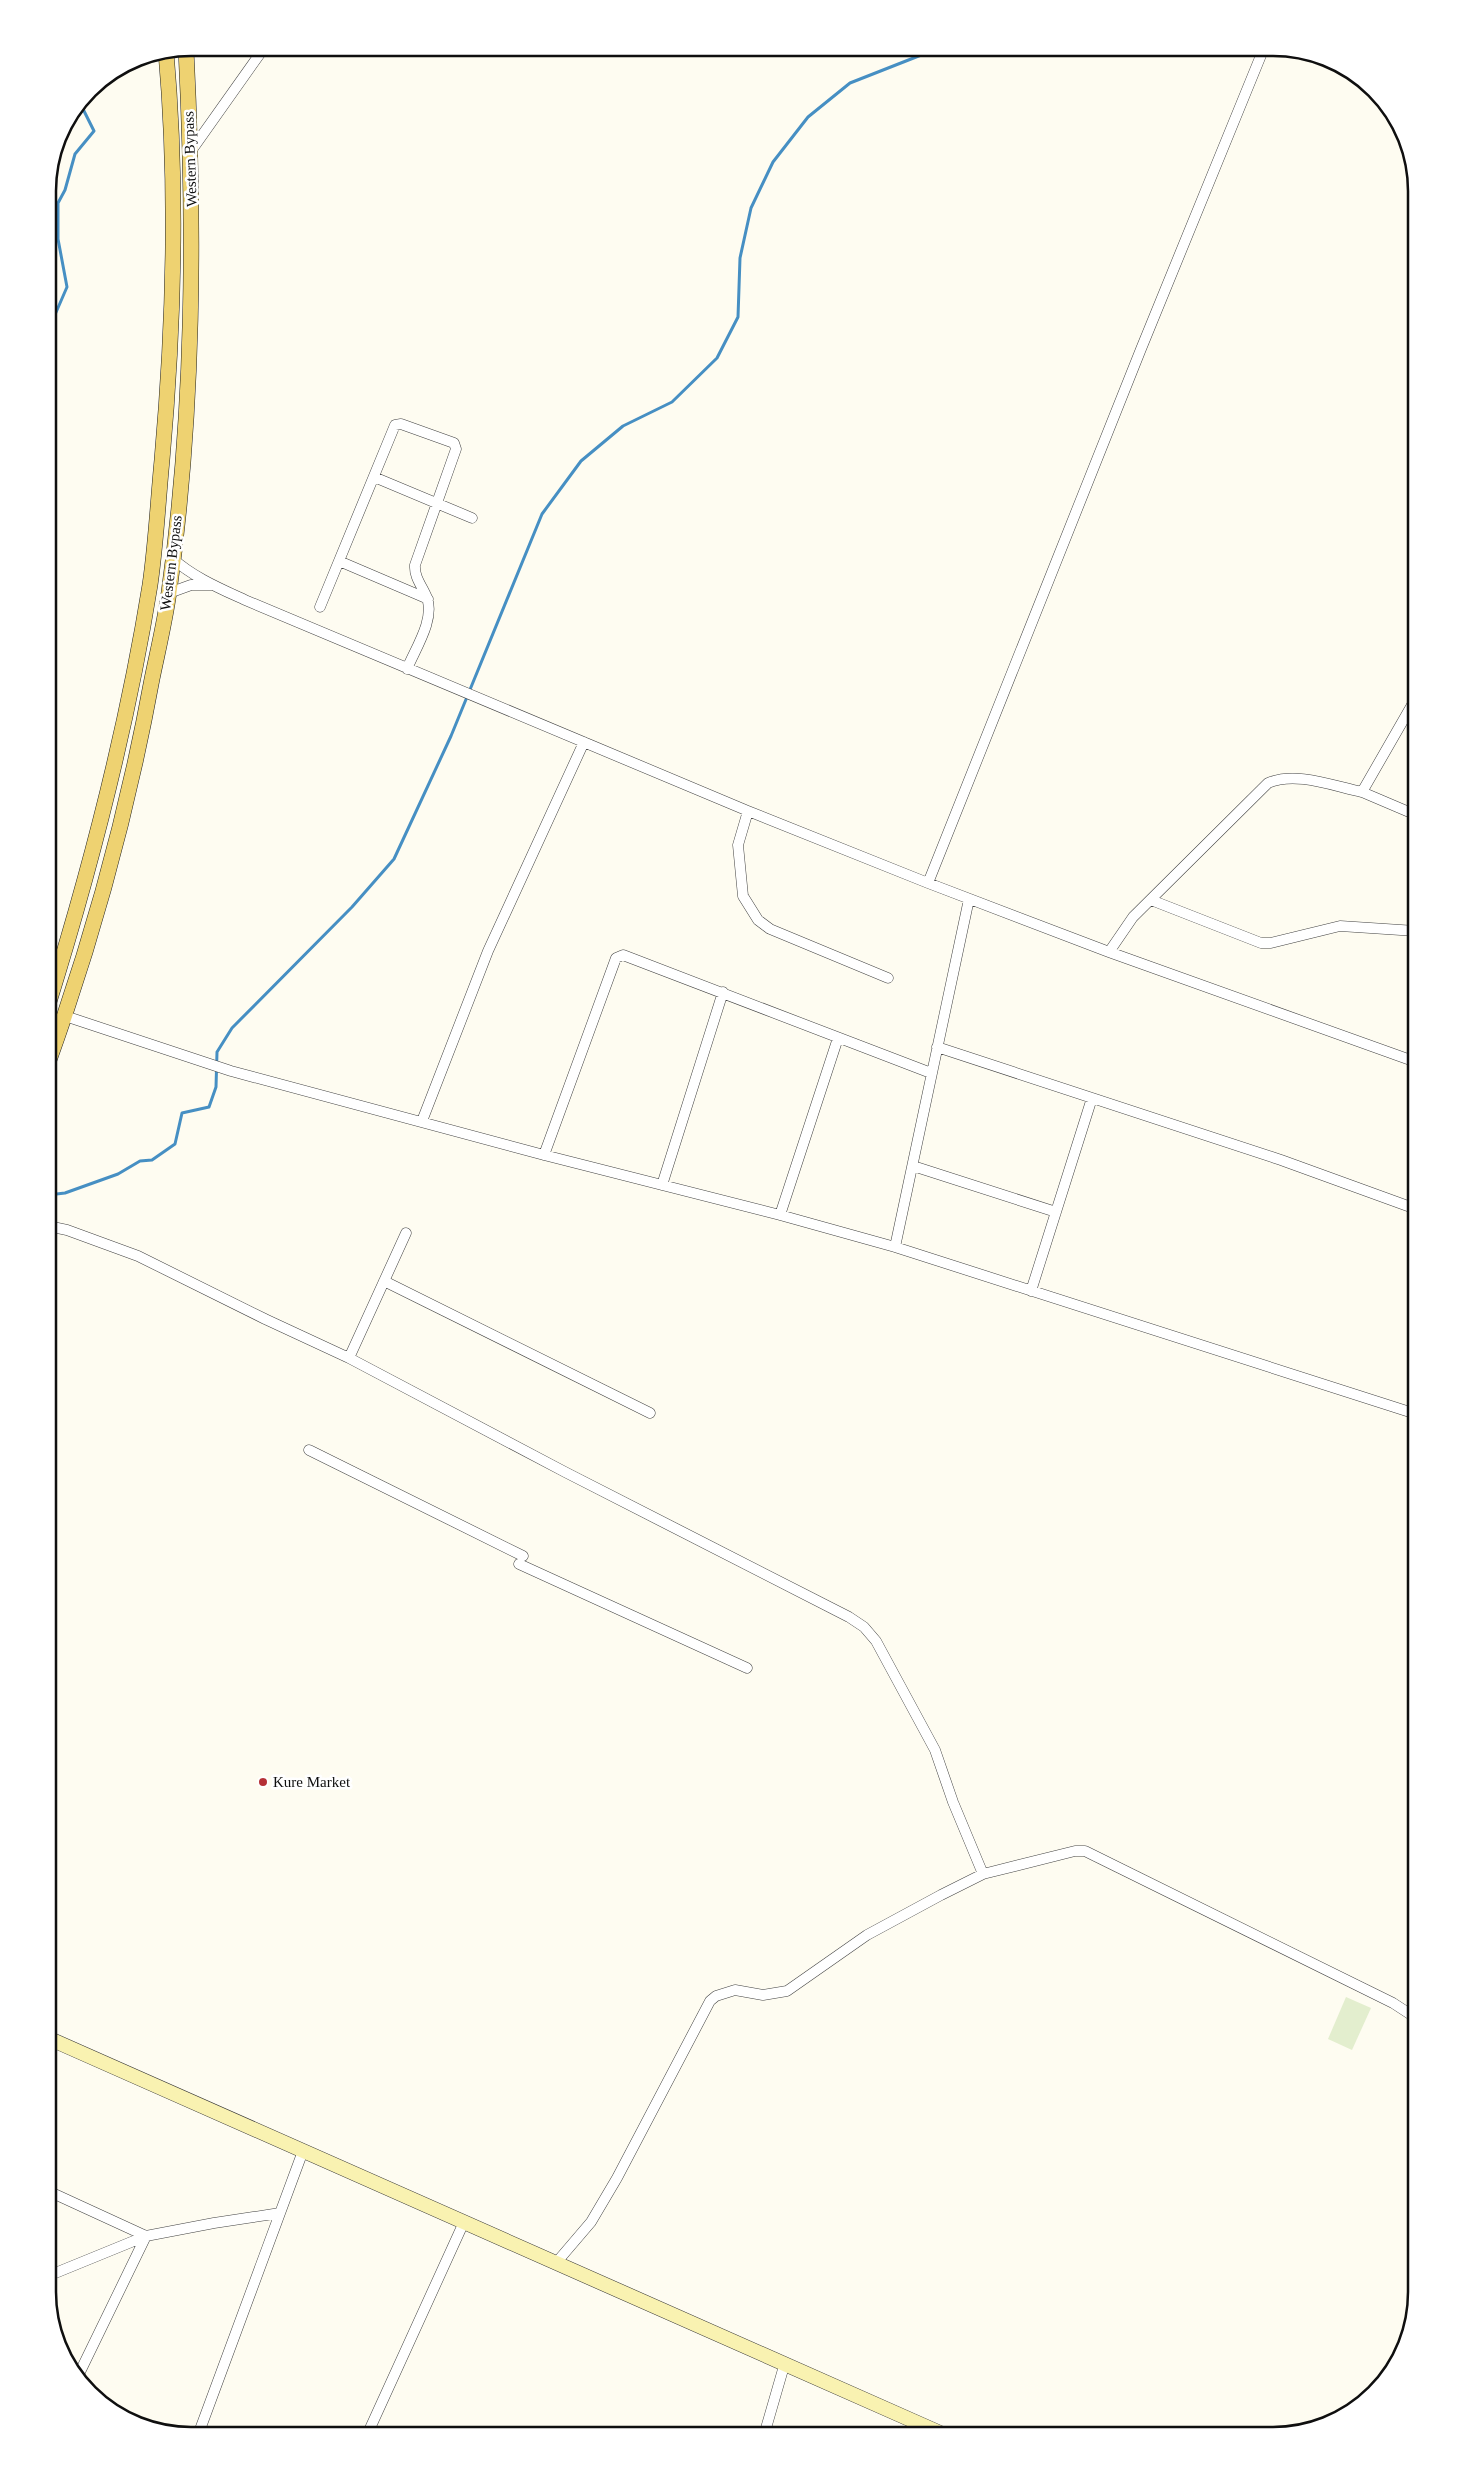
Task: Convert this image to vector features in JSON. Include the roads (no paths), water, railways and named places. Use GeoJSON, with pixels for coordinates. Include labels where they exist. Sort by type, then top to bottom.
{"type":"FeatureCollection","features":[{"type":"Feature","properties":{"kind":"main road","name":"Western Bypass"},"geometry":{"type":"LineString","coordinates":[[57,1040],[105,887],[142,736],[169,593],[188,389],[192,236],[191,151],[186,57]]}},
{"type":"Feature","properties":{"kind":"main road","name":"Western Bypass"},"geometry":{"type":"LineString","coordinates":[[57,953],[103,815],[122,732],[151,577],[169,387],[173,245],[166,59]]}},
{"type":"Feature","properties":{"kind":"street"},"geometry":{"type":"LineString","coordinates":[[191,151],[258,57]]}},
{"type":"Feature","properties":{"kind":"street"},"geometry":{"type":"LineString","coordinates":[[928,883],[1141,349],[1260,57]]}},
{"type":"Feature","properties":{"kind":"street"},"geometry":{"type":"LineString","coordinates":[[320,607],[395,425],[401,424],[451,442],[456,449],[435,504],[414,572],[428,599],[430,615],[407,670]]}},
{"type":"Feature","properties":{"kind":"street"},"geometry":{"type":"LineString","coordinates":[[374,477],[472,518]]}},
{"type":"Feature","properties":{"kind":"street"},"geometry":{"type":"LineString","coordinates":[[172,558],[189,572],[211,585],[407,670],[748,811],[969,899],[1408,1059]]}},
{"type":"Feature","properties":{"kind":"street"},"geometry":{"type":"LineString","coordinates":[[339,561],[428,599]]}},
{"type":"Feature","properties":{"kind":"street"},"geometry":{"type":"LineString","coordinates":[[169,593],[191,585],[211,585]]}},
{"type":"Feature","properties":{"kind":"street"},"geometry":{"type":"LineString","coordinates":[[1362,792],[1408,712]]}},
{"type":"Feature","properties":{"kind":"street"},"geometry":{"type":"LineString","coordinates":[[422,1121],[488,951],[584,742]]}},
{"type":"Feature","properties":{"kind":"street"},"geometry":{"type":"LineString","coordinates":[[1110,952],[1125,927],[1268,783],[1280,778],[1293,778],[1362,792],[1408,812]]}},
{"type":"Feature","properties":{"kind":"street"},"geometry":{"type":"LineString","coordinates":[[748,811],[738,845],[737,857],[743,896],[758,920],[770,929],[888,978]]}},
{"type":"Feature","properties":{"kind":"street"},"geometry":{"type":"LineString","coordinates":[[895,1247],[969,899]]}},
{"type":"Feature","properties":{"kind":"street"},"geometry":{"type":"LineString","coordinates":[[1151,900],[1261,943],[1271,943],[1340,926],[1408,930]]}},
{"type":"Feature","properties":{"kind":"street"},"geometry":{"type":"LineString","coordinates":[[544,1156],[616,958],[627,955],[931,1073]]}},
{"type":"Feature","properties":{"kind":"street"},"geometry":{"type":"LineString","coordinates":[[662,1185],[722,992]]}},
{"type":"Feature","properties":{"kind":"street"},"geometry":{"type":"LineString","coordinates":[[65,1016],[229,1069],[544,1156],[780,1215],[895,1247],[1408,1411]]}},
{"type":"Feature","properties":{"kind":"street"},"geometry":{"type":"LineString","coordinates":[[780,1215],[838,1038]]}},
{"type":"Feature","properties":{"kind":"street"},"geometry":{"type":"LineString","coordinates":[[937,1047],[1281,1160],[1408,1206]]}},
{"type":"Feature","properties":{"kind":"street"},"geometry":{"type":"LineString","coordinates":[[1031,1291],[1092,1098]]}},
{"type":"Feature","properties":{"kind":"street"},"geometry":{"type":"LineString","coordinates":[[913,1166],[1056,1212]]}},
{"type":"Feature","properties":{"kind":"street"},"geometry":{"type":"LineString","coordinates":[[57,1228],[84,1235],[138,1256],[349,1358],[565,1472],[849,1617],[864,1627],[876,1641],[935,1750],[953,1802],[983,1874]]}},
{"type":"Feature","properties":{"kind":"street"},"geometry":{"type":"LineString","coordinates":[[349,1358],[406,1233]]}},
{"type":"Feature","properties":{"kind":"street"},"geometry":{"type":"LineString","coordinates":[[384,1281],[650,1414]]}},
{"type":"Feature","properties":{"kind":"street"},"geometry":{"type":"LineString","coordinates":[[309,1450],[521,1560],[746,1668]]}},
{"type":"Feature","properties":{"kind":"street"},"geometry":{"type":"LineString","coordinates":[[556,2263],[591,2222],[609,2193],[710,2001],[716,1996],[735,1990],[763,1995],[787,1991],[867,1935],[983,1874],[1085,1850],[1384,1999],[1408,2013]]}},
{"type":"Feature","properties":{"kind":"street"},"geometry":{"type":"LineString","coordinates":[[56,2042],[784,2366],[926,2427]]}},
{"type":"Feature","properties":{"kind":"street"},"geometry":{"type":"LineString","coordinates":[[201,2426],[303,2151]]}},
{"type":"Feature","properties":{"kind":"street"},"geometry":{"type":"LineString","coordinates":[[56,2195],[146,2236]]}},
{"type":"Feature","properties":{"kind":"street"},"geometry":{"type":"LineString","coordinates":[[56,2273],[146,2236],[214,2222],[280,2213]]}},
{"type":"Feature","properties":{"kind":"street"},"geometry":{"type":"LineString","coordinates":[[370,2426],[464,2222]]}},
{"type":"Feature","properties":{"kind":"street"},"geometry":{"type":"LineString","coordinates":[[81,2370],[146,2236]]}},
{"type":"Feature","properties":{"kind":"street"},"geometry":{"type":"LineString","coordinates":[[766,2427],[784,2366]]}},
{"type":"Feature","properties":{"kind":"waterway"},"geometry":{"type":"LineString","coordinates":[[57,1194],[65,1193],[118,1174],[140,1161],[152,1160],[175,1144],[182,1113],[209,1107],[216,1087],[217,1052],[232,1028],[352,907],[394,859],[451,736],[542,514],[581,461],[623,426],[672,402],[717,358],[738,317],[740,258],[751,208],[773,162],[808,117],[850,83],[916,57]]}},
{"type":"Feature","properties":{"kind":"waterway"},"geometry":{"type":"LineString","coordinates":[[57,310],[67,287],[58,239],[58,203],[65,190],[75,154],[94,131],[83,110]]}},
{"type":"Feature","properties":{"kind":"place","name":"Kure Market"},"geometry":{"type":"Point","coordinates":[263,1782]}}]}
